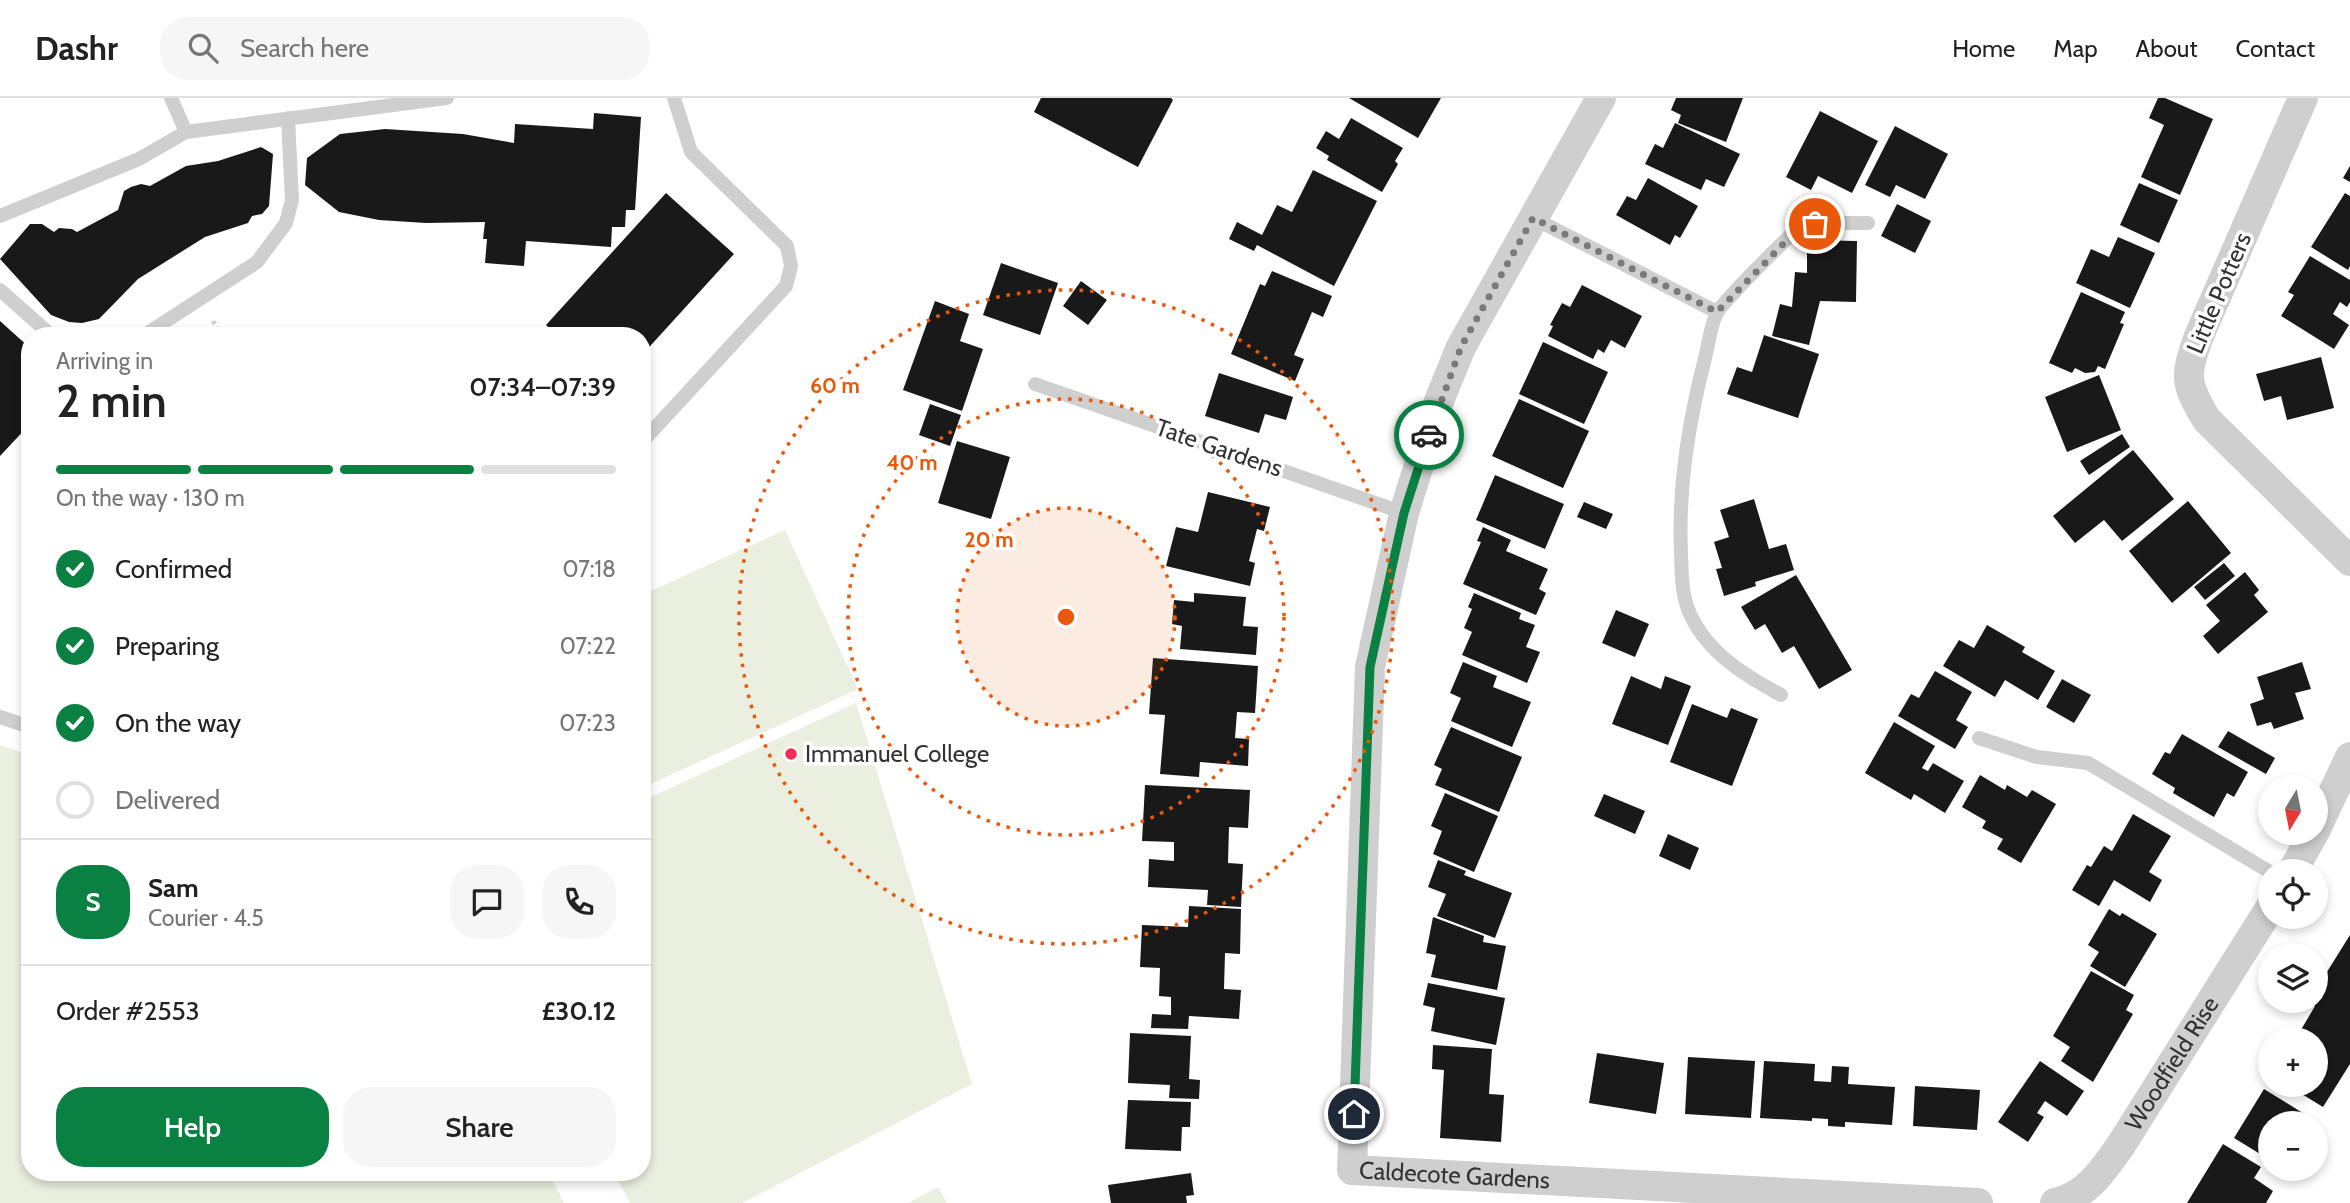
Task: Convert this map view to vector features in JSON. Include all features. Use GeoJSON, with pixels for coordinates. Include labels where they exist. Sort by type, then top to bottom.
{"type":"FeatureCollection","features":[{"type":"Feature","properties":{"kind":"street","name":"Caldecote Gardens"},"geometry":{"type":"LineString","coordinates":[[1601,98],[1461,347],[1439,401],[1404,513],[1370,667],[1352,1170],[1978,1203]]}},
{"type":"Feature","properties":{"kind":"street","name":"Little Potters"},"geometry":{"type":"LineString","coordinates":[[2303,98],[2199,336],[2187,376],[2197,405],[2207,420],[2350,561]]}},
{"type":"Feature","properties":{"kind":"street"},"geometry":{"type":"LineString","coordinates":[[2328,804],[2350,757]]}},
{"type":"Feature","properties":{"kind":"street","name":"Woodfield Rise"},"geometry":{"type":"LineString","coordinates":[[2056,1203],[2082,1191],[2099,1176],[2258,927]]}},
{"type":"Feature","properties":{"kind":"lane"},"geometry":{"type":"LineString","coordinates":[[171,98],[186,132]]}},
{"type":"Feature","properties":{"kind":"lane"},"geometry":{"type":"LineString","coordinates":[[0,216],[139,159],[186,132],[447,98]]}},
{"type":"Feature","properties":{"kind":"lane"},"geometry":{"type":"LineString","coordinates":[[651,432],[786,286],[791,266],[787,246],[691,152],[674,98]]}},
{"type":"Feature","properties":{"kind":"lane"},"geometry":{"type":"LineString","coordinates":[[157,327],[257,262],[286,223],[292,200],[288,118]]}},
{"type":"Feature","properties":{"kind":"lane"},"geometry":{"type":"LineString","coordinates":[[1533,218],[1717,312]]}},
{"type":"Feature","properties":{"kind":"lane"},"geometry":{"type":"LineString","coordinates":[[1781,695],[1742,673],[1715,650],[1691,617],[1682,589],[1680,525],[1683,465],[1695,398],[1717,312],[1795,232],[1815,224],[1868,223]]}},
{"type":"Feature","properties":{"kind":"lane"},"geometry":{"type":"LineString","coordinates":[[0,290],[42,327]]}},
{"type":"Feature","properties":{"kind":"lane","name":"Tate Gardens"},"geometry":{"type":"LineString","coordinates":[[1035,384],[1404,513]]}},
{"type":"Feature","properties":{"kind":"lane"},"geometry":{"type":"LineString","coordinates":[[0,717],[21,724]]}},
{"type":"Feature","properties":{"kind":"lane"},"geometry":{"type":"LineString","coordinates":[[1979,738],[2037,757],[2088,762],[2258,865]]}},
{"type":"Feature","properties":{"kind":"shaded area"},"geometry":{"type":"Polygon","coordinates":[[[785,530],[858,689],[651,784],[651,591],[785,530]]]}},
{"type":"Feature","properties":{"kind":"shaded area"},"geometry":{"type":"Polygon","coordinates":[[[856,703],[972,1084],[742,1203],[630,1203],[618,1181],[651,1181],[651,797],[856,703]]]}},
{"type":"Feature","properties":{"kind":"shaded area"},"geometry":{"type":"Polygon","coordinates":[[[0,745],[21,752],[21,1181],[553,1181],[564,1203],[0,1203],[0,745]]]}},
{"type":"Feature","properties":{"kind":"shaded area"},"geometry":{"type":"Polygon","coordinates":[[[938,1187],[947,1203],[908,1203],[938,1187]]]}},
{"type":"Feature","properties":{"kind":"building"},"geometry":{"type":"Polygon","coordinates":[[[1041,98],[1173,100],[1138,167],[1034,112],[1041,98]]]}},
{"type":"Feature","properties":{"kind":"building"},"geometry":{"type":"Polygon","coordinates":[[[1349,98],[1441,98],[1418,138],[1349,98]]]}},
{"type":"Feature","properties":{"kind":"building"},"geometry":{"type":"Polygon","coordinates":[[[1676,98],[1743,98],[1726,142],[1678,123],[1681,115],[1671,110],[1676,98]]]}},
{"type":"Feature","properties":{"kind":"building"},"geometry":{"type":"Polygon","coordinates":[[[2158,98],[2165,98],[2213,119],[2180,195],[2141,177],[2164,125],[2149,118],[2158,98]]]}},
{"type":"Feature","properties":{"kind":"building"},"geometry":{"type":"Polygon","coordinates":[[[1820,111],[1878,141],[1852,193],[1818,176],[1811,190],[1786,177],[1820,111]]]}},
{"type":"Feature","properties":{"kind":"building"},"geometry":{"type":"Polygon","coordinates":[[[594,113],[641,117],[635,210],[626,210],[625,227],[612,227],[611,247],[526,241],[524,266],[485,263],[485,222],[426,223],[379,220],[339,212],[305,185],[307,158],[340,134],[385,129],[463,134],[514,143],[515,124],[593,129],[594,113]]]}},
{"type":"Feature","properties":{"kind":"building"},"geometry":{"type":"Polygon","coordinates":[[[1351,118],[1403,148],[1395,161],[1398,164],[1382,192],[1327,160],[1329,156],[1316,148],[1326,131],[1339,139],[1351,118]]]}},
{"type":"Feature","properties":{"kind":"building"},"geometry":{"type":"Polygon","coordinates":[[[1675,123],[1740,154],[1724,187],[1706,179],[1701,190],[1645,164],[1655,144],[1663,148],[1675,123]]]}},
{"type":"Feature","properties":{"kind":"building"},"geometry":{"type":"Polygon","coordinates":[[[1895,126],[1948,154],[1925,199],[1896,185],[1890,197],[1865,185],[1895,126]]]}},
{"type":"Feature","properties":{"kind":"building"},"geometry":{"type":"Polygon","coordinates":[[[261,147],[273,154],[269,206],[262,214],[252,216],[248,223],[205,237],[138,279],[99,319],[82,323],[69,322],[51,315],[0,259],[30,224],[42,224],[54,232],[59,228],[77,232],[118,210],[124,191],[131,187],[141,184],[150,186],[186,166],[218,161],[261,147]]]}},
{"type":"Feature","properties":{"kind":"building"},"geometry":{"type":"Polygon","coordinates":[[[2350,166],[2350,182],[2343,178],[2350,166]]]}},
{"type":"Feature","properties":{"kind":"building"},"geometry":{"type":"Polygon","coordinates":[[[1313,170],[1377,201],[1334,286],[1257,245],[1254,251],[1229,239],[1237,222],[1262,235],[1277,205],[1292,212],[1313,170]]]}},
{"type":"Feature","properties":{"kind":"building"},"geometry":{"type":"Polygon","coordinates":[[[1648,178],[1698,206],[1680,238],[1675,235],[1670,245],[1616,215],[1627,196],[1636,200],[1648,178]]]}},
{"type":"Feature","properties":{"kind":"building"},"geometry":{"type":"Polygon","coordinates":[[[2139,183],[2178,200],[2159,243],[2120,225],[2139,183]]]}},
{"type":"Feature","properties":{"kind":"building"},"geometry":{"type":"Polygon","coordinates":[[[666,193],[734,254],[651,345],[651,327],[546,325],[666,193]]]}},
{"type":"Feature","properties":{"kind":"building"},"geometry":{"type":"Polygon","coordinates":[[[2345,193],[2350,196],[2348,270],[2311,247],[2345,193]]]}},
{"type":"Feature","properties":{"kind":"building"},"geometry":{"type":"Polygon","coordinates":[[[1897,204],[1931,221],[1915,253],[1881,236],[1897,204]]]}},
{"type":"Feature","properties":{"kind":"building"},"geometry":{"type":"Polygon","coordinates":[[[2118,237],[2155,253],[2130,308],[2076,283],[2091,249],[2109,257],[2118,237]]]}},
{"type":"Feature","properties":{"kind":"building"},"geometry":{"type":"Polygon","coordinates":[[[1807,240],[1857,241],[1856,302],[1820,301],[1809,345],[1772,336],[1780,304],[1792,307],[1795,272],[1807,273],[1807,240]]]}},
{"type":"Feature","properties":{"kind":"building"},"geometry":{"type":"Polygon","coordinates":[[[2310,256],[2350,280],[2350,302],[2347,307],[2340,302],[2333,314],[2349,325],[2334,349],[2281,316],[2294,295],[2288,292],[2310,256]]]}},
{"type":"Feature","properties":{"kind":"building"},"geometry":{"type":"Polygon","coordinates":[[[1001,263],[1058,283],[1040,335],[983,315],[1001,263]]]}},
{"type":"Feature","properties":{"kind":"building"},"geometry":{"type":"Polygon","coordinates":[[[1272,271],[1332,296],[1323,317],[1312,312],[1294,355],[1304,359],[1295,381],[1231,354],[1260,284],[1265,286],[1272,271]]]}},
{"type":"Feature","properties":{"kind":"building"},"geometry":{"type":"Polygon","coordinates":[[[1081,281],[1107,300],[1088,325],[1063,306],[1081,281]]]}},
{"type":"Feature","properties":{"kind":"building"},"geometry":{"type":"Polygon","coordinates":[[[1582,285],[1642,316],[1625,348],[1611,340],[1604,353],[1598,349],[1593,359],[1548,336],[1553,326],[1550,325],[1562,303],[1570,307],[1582,285]]]}},
{"type":"Feature","properties":{"kind":"building"},"geometry":{"type":"Polygon","coordinates":[[[2081,292],[2125,312],[2120,323],[2124,324],[2105,369],[2098,366],[2095,372],[2085,373],[2075,368],[2072,373],[2049,363],[2081,292]]]}},
{"type":"Feature","properties":{"kind":"building"},"geometry":{"type":"Polygon","coordinates":[[[935,301],[969,314],[960,341],[983,349],[962,411],[903,390],[935,301]]]}},
{"type":"Feature","properties":{"kind":"building"},"geometry":{"type":"Polygon","coordinates":[[[0,321],[21,340],[21,434],[0,456],[0,321]]]}},
{"type":"Feature","properties":{"kind":"building"},"geometry":{"type":"Polygon","coordinates":[[[1764,335],[1819,354],[1798,418],[1727,394],[1737,367],[1752,372],[1764,335]]]}},
{"type":"Feature","properties":{"kind":"building"},"geometry":{"type":"Polygon","coordinates":[[[1543,342],[1608,372],[1584,424],[1519,394],[1543,342]]]}},
{"type":"Feature","properties":{"kind":"building"},"geometry":{"type":"Polygon","coordinates":[[[2321,357],[2334,408],[2287,420],[2281,396],[2264,401],[2256,374],[2321,357]]]}},
{"type":"Feature","properties":{"kind":"building"},"geometry":{"type":"Polygon","coordinates":[[[1219,373],[1293,397],[1286,420],[1265,414],[1259,433],[1205,416],[1219,373]]]}},
{"type":"Feature","properties":{"kind":"building"},"geometry":{"type":"Polygon","coordinates":[[[2099,375],[2121,430],[2067,452],[2045,397],[2099,375]]]}},
{"type":"Feature","properties":{"kind":"building"},"geometry":{"type":"Polygon","coordinates":[[[1519,399],[1589,431],[1563,488],[1492,456],[1519,399]]]}},
{"type":"Feature","properties":{"kind":"building"},"geometry":{"type":"Polygon","coordinates":[[[930,404],[961,415],[950,446],[919,435],[930,404]]]}},
{"type":"Feature","properties":{"kind":"building"},"geometry":{"type":"Polygon","coordinates":[[[2122,434],[2130,447],[2089,475],[2080,461],[2122,434]]]}},
{"type":"Feature","properties":{"kind":"building"},"geometry":{"type":"Polygon","coordinates":[[[957,441],[1010,457],[991,519],[938,503],[957,441]]]}},
{"type":"Feature","properties":{"kind":"building"},"geometry":{"type":"Polygon","coordinates":[[[2133,450],[2174,499],[2122,541],[2104,520],[2075,543],[2053,516],[2133,450]]]}},
{"type":"Feature","properties":{"kind":"building"},"geometry":{"type":"Polygon","coordinates":[[[1495,475],[1564,504],[1545,549],[1476,520],[1495,475]]]}},
{"type":"Feature","properties":{"kind":"building"},"geometry":{"type":"Polygon","coordinates":[[[1208,492],[1270,507],[1264,531],[1257,529],[1249,561],[1255,563],[1250,586],[1166,566],[1176,527],[1198,532],[1208,492]]]}},
{"type":"Feature","properties":{"kind":"building"},"geometry":{"type":"Polygon","coordinates":[[[1754,499],[1769,549],[1786,544],[1794,570],[1755,582],[1756,586],[1724,596],[1716,569],[1722,568],[1714,542],[1729,537],[1720,510],[1754,499]]]}},
{"type":"Feature","properties":{"kind":"building"},"geometry":{"type":"Polygon","coordinates":[[[2188,501],[2231,553],[2172,603],[2129,551],[2188,501]]]}},
{"type":"Feature","properties":{"kind":"building"},"geometry":{"type":"Polygon","coordinates":[[[1584,502],[1613,514],[1606,529],[1577,517],[1584,502]]]}},
{"type":"Feature","properties":{"kind":"building"},"geometry":{"type":"Polygon","coordinates":[[[1483,527],[1511,540],[1506,551],[1548,569],[1539,589],[1546,593],[1536,615],[1463,584],[1481,542],[1477,541],[1483,527]]]}},
{"type":"Feature","properties":{"kind":"building"},"geometry":{"type":"Polygon","coordinates":[[[2224,563],[2235,576],[2205,600],[2194,587],[2224,563]]]}},
{"type":"Feature","properties":{"kind":"building"},"geometry":{"type":"Polygon","coordinates":[[[2245,572],[2259,590],[2254,595],[2268,612],[2218,654],[2203,636],[2220,621],[2206,605],[2245,572]]]}},
{"type":"Feature","properties":{"kind":"building"},"geometry":{"type":"Polygon","coordinates":[[[1796,575],[1852,670],[1819,689],[1794,646],[1782,653],[1765,624],[1755,630],[1741,607],[1796,575]]]}},
{"type":"Feature","properties":{"kind":"building"},"geometry":{"type":"Polygon","coordinates":[[[1194,593],[1246,597],[1243,626],[1258,627],[1256,655],[1180,649],[1182,626],[1172,624],[1174,600],[1194,602],[1194,593]]]}},
{"type":"Feature","properties":{"kind":"building"},"geometry":{"type":"Polygon","coordinates":[[[1474,593],[1521,613],[1519,619],[1535,625],[1526,647],[1540,652],[1527,683],[1462,655],[1472,632],[1464,628],[1472,609],[1468,607],[1474,593]]]}},
{"type":"Feature","properties":{"kind":"building"},"geometry":{"type":"Polygon","coordinates":[[[1616,610],[1649,624],[1635,657],[1602,643],[1616,610]]]}},
{"type":"Feature","properties":{"kind":"building"},"geometry":{"type":"Polygon","coordinates":[[[1987,625],[2025,647],[2022,652],[2055,671],[2038,700],[2005,680],[1995,697],[1943,666],[1959,640],[1974,648],[1987,625]]]}},
{"type":"Feature","properties":{"kind":"building"},"geometry":{"type":"Polygon","coordinates":[[[1153,658],[1258,666],[1255,713],[1237,712],[1235,738],[1249,739],[1248,766],[1200,762],[1199,777],[1160,774],[1165,715],[1149,714],[1153,658]]]}},
{"type":"Feature","properties":{"kind":"building"},"geometry":{"type":"Polygon","coordinates":[[[1463,662],[1497,676],[1493,687],[1531,702],[1512,747],[1451,721],[1461,698],[1450,693],[1463,662]]]}},
{"type":"Feature","properties":{"kind":"building"},"geometry":{"type":"Polygon","coordinates":[[[2302,662],[2311,689],[2295,693],[2304,719],[2274,729],[2271,722],[2257,726],[2250,704],[2264,699],[2257,677],[2302,662]]]}},
{"type":"Feature","properties":{"kind":"building"},"geometry":{"type":"Polygon","coordinates":[[[1935,671],[1972,692],[1956,720],[1968,727],[1955,749],[1898,716],[1911,694],[1919,698],[1935,671]]]}},
{"type":"Feature","properties":{"kind":"building"},"geometry":{"type":"Polygon","coordinates":[[[1631,676],[1661,689],[1665,676],[1691,686],[1668,745],[1612,724],[1631,676]]]}},
{"type":"Feature","properties":{"kind":"building"},"geometry":{"type":"Polygon","coordinates":[[[2062,679],[2091,695],[2074,723],[2046,707],[2062,679]]]}},
{"type":"Feature","properties":{"kind":"building"},"geometry":{"type":"Polygon","coordinates":[[[1692,704],[1727,718],[1731,708],[1758,719],[1732,786],[1670,762],[1692,704]]]}},
{"type":"Feature","properties":{"kind":"building"},"geometry":{"type":"Polygon","coordinates":[[[1894,722],[1935,746],[1922,768],[1928,771],[1933,763],[1964,781],[1945,813],[1914,794],[1911,800],[1865,773],[1894,722]]]}},
{"type":"Feature","properties":{"kind":"building"},"geometry":{"type":"Polygon","coordinates":[[[1451,727],[1522,757],[1499,812],[1435,785],[1442,769],[1434,765],[1451,727]]]}},
{"type":"Feature","properties":{"kind":"building"},"geometry":{"type":"Polygon","coordinates":[[[2228,731],[2275,758],[2266,774],[2218,747],[2228,731]]]}},
{"type":"Feature","properties":{"kind":"building"},"geometry":{"type":"Polygon","coordinates":[[[2182,734],[2248,772],[2234,797],[2227,793],[2214,817],[2173,793],[2175,788],[2152,774],[2165,752],[2170,754],[2182,734]]]}},
{"type":"Feature","properties":{"kind":"building"},"geometry":{"type":"Polygon","coordinates":[[[1980,775],[2005,790],[2007,785],[2027,797],[2032,790],[2056,804],[2021,863],[1997,849],[2003,839],[1982,828],[1986,821],[1962,807],[1980,775]]]}},
{"type":"Feature","properties":{"kind":"building"},"geometry":{"type":"Polygon","coordinates":[[[1145,785],[1250,790],[1248,828],[1229,827],[1228,863],[1243,864],[1241,907],[1207,905],[1208,890],[1148,887],[1149,859],[1174,861],[1174,842],[1142,841],[1145,785]]]}},
{"type":"Feature","properties":{"kind":"building"},"geometry":{"type":"Polygon","coordinates":[[[1445,793],[1498,816],[1474,872],[1433,854],[1442,831],[1431,826],[1445,793]]]}},
{"type":"Feature","properties":{"kind":"building"},"geometry":{"type":"Polygon","coordinates":[[[1604,794],[1645,811],[1635,834],[1594,816],[1604,794]]]}},
{"type":"Feature","properties":{"kind":"building"},"geometry":{"type":"Polygon","coordinates":[[[2133,814],[2171,836],[2149,872],[2162,880],[2150,902],[2114,880],[2099,906],[2072,890],[2087,865],[2091,867],[2104,846],[2112,851],[2133,814]]]}},
{"type":"Feature","properties":{"kind":"building"},"geometry":{"type":"Polygon","coordinates":[[[1668,834],[1699,848],[1690,870],[1659,856],[1668,834]]]}},
{"type":"Feature","properties":{"kind":"building"},"geometry":{"type":"Polygon","coordinates":[[[1438,860],[1466,871],[1464,875],[1512,893],[1495,938],[1437,916],[1446,894],[1428,887],[1438,860]]]}},
{"type":"Feature","properties":{"kind":"building"},"geometry":{"type":"Polygon","coordinates":[[[1189,906],[1241,909],[1240,954],[1225,953],[1224,989],[1241,990],[1239,1019],[1189,1016],[1188,1029],[1151,1028],[1152,1014],[1171,1015],[1171,997],[1159,996],[1160,968],[1140,967],[1142,925],[1188,927],[1189,906]]]}},
{"type":"Feature","properties":{"kind":"building"},"geometry":{"type":"Polygon","coordinates":[[[2109,909],[2120,916],[2122,913],[2157,934],[2125,987],[2090,966],[2099,952],[2088,945],[2109,909]]]}},
{"type":"Feature","properties":{"kind":"building"},"geometry":{"type":"Polygon","coordinates":[[[1433,917],[1484,936],[1483,942],[1506,946],[1497,990],[1431,977],[1436,955],[1426,953],[1433,917]]]}},
{"type":"Feature","properties":{"kind":"building"},"geometry":{"type":"Polygon","coordinates":[[[2350,935],[2350,1064],[2323,1107],[2307,1097],[2328,1097],[2328,1027],[2303,1027],[2311,1013],[2328,1013],[2328,970],[2350,935]]]}},
{"type":"Feature","properties":{"kind":"building"},"geometry":{"type":"Polygon","coordinates":[[[2091,971],[2134,995],[2126,1010],[2133,1014],[2093,1082],[2061,1061],[2070,1047],[2053,1036],[2091,971]]]}},
{"type":"Feature","properties":{"kind":"building"},"geometry":{"type":"Polygon","coordinates":[[[1428,983],[1505,998],[1496,1045],[1431,1031],[1435,1008],[1423,1005],[1428,983]]]}},
{"type":"Feature","properties":{"kind":"building"},"geometry":{"type":"Polygon","coordinates":[[[1130,1033],[1191,1036],[1189,1079],[1200,1080],[1199,1099],[1169,1098],[1170,1085],[1128,1083],[1130,1033]]]}},
{"type":"Feature","properties":{"kind":"building"},"geometry":{"type":"Polygon","coordinates":[[[1433,1045],[1492,1049],[1489,1094],[1504,1095],[1501,1142],[1440,1138],[1444,1070],[1432,1069],[1433,1045]]]}},
{"type":"Feature","properties":{"kind":"building"},"geometry":{"type":"Polygon","coordinates":[[[1597,1053],[1664,1063],[1656,1114],[1589,1103],[1597,1053]]]}},
{"type":"Feature","properties":{"kind":"building"},"geometry":{"type":"Polygon","coordinates":[[[1688,1057],[1755,1061],[1751,1118],[1685,1114],[1688,1057]]]}},
{"type":"Feature","properties":{"kind":"building"},"geometry":{"type":"Polygon","coordinates":[[[1764,1061],[1815,1064],[1814,1081],[1831,1082],[1832,1066],[1849,1067],[1848,1084],[1895,1087],[1892,1125],[1845,1122],[1845,1127],[1828,1126],[1828,1119],[1812,1118],[1812,1121],[1760,1118],[1764,1061]]]}},
{"type":"Feature","properties":{"kind":"building"},"geometry":{"type":"Polygon","coordinates":[[[2040,1061],[2084,1091],[2067,1116],[2045,1101],[2037,1113],[2044,1117],[2028,1142],[1998,1122],[2040,1061]]]}},
{"type":"Feature","properties":{"kind":"building"},"geometry":{"type":"Polygon","coordinates":[[[1915,1086],[1980,1090],[1977,1130],[1913,1126],[1915,1086]]]}},
{"type":"Feature","properties":{"kind":"building"},"geometry":{"type":"Polygon","coordinates":[[[2259,1097],[2277,1097],[2300,1111],[2258,1111],[2258,1153],[2234,1138],[2259,1097]]]}},
{"type":"Feature","properties":{"kind":"building"},"geometry":{"type":"Polygon","coordinates":[[[1128,1100],[1191,1102],[1190,1127],[1182,1127],[1181,1151],[1125,1149],[1128,1100]]]}},
{"type":"Feature","properties":{"kind":"building"},"geometry":{"type":"Polygon","coordinates":[[[2223,1144],[2258,1165],[2254,1178],[2273,1191],[2266,1203],[2187,1203],[2223,1144]]]}},
{"type":"Feature","properties":{"kind":"building"},"geometry":{"type":"Polygon","coordinates":[[[1191,1173],[1194,1195],[1186,1196],[1187,1203],[1111,1203],[1108,1185],[1191,1173]]]}},
{"type":"Feature","properties":{"kind":"way so far"},"geometry":{"type":"LineString","coordinates":[[1429,435],[1439,401],[1461,347],[1533,218],[1717,312],[1795,232],[1815,224]]}},
{"type":"Feature","properties":{"kind":"place","name":"Immanuel College"},"geometry":{"type":"Point","coordinates":[791,754]}},
{"type":"Feature","properties":{"kind":"route"},"geometry":{"type":"LineString","coordinates":[[1354,1114],[1370,667],[1404,513],[1429,435]]}}]}
